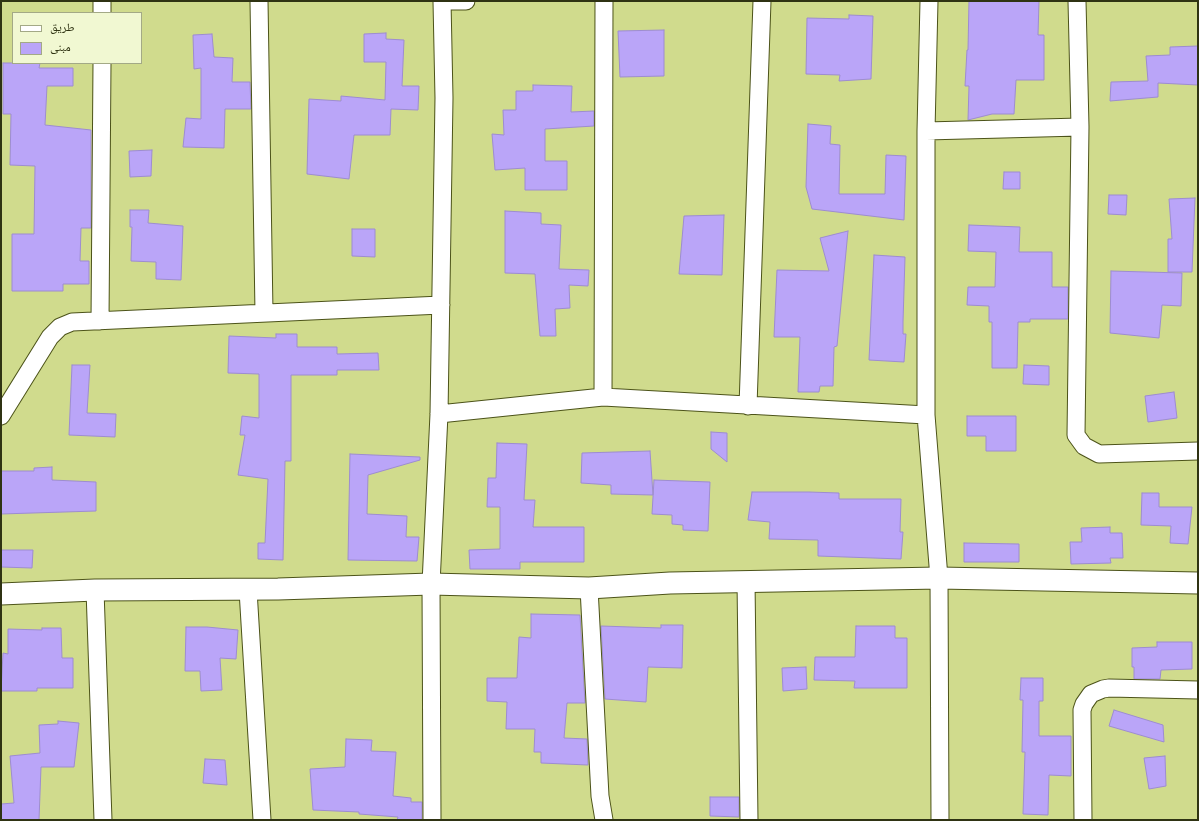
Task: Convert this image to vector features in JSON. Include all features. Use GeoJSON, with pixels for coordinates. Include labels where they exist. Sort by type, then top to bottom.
{"type":"FeatureCollection","features":[{"type":"Feature","properties":{"kind":"street"},"geometry":{"type":"LineString","coordinates":[[102,1],[102,12]]}},
{"type":"Feature","properties":{"kind":"street"},"geometry":{"type":"LineString","coordinates":[[259,1],[264,313]]}},
{"type":"Feature","properties":{"kind":"street"},"geometry":{"type":"LineString","coordinates":[[432,820],[431,584],[439,414],[444,98],[442,1],[466,1]]}},
{"type":"Feature","properties":{"kind":"street"},"geometry":{"type":"LineString","coordinates":[[603,398],[604,1]]}},
{"type":"Feature","properties":{"kind":"street"},"geometry":{"type":"LineString","coordinates":[[751,1],[775,1]]}},
{"type":"Feature","properties":{"kind":"street"},"geometry":{"type":"LineString","coordinates":[[748,406],[762,1]]}},
{"type":"Feature","properties":{"kind":"street"},"geometry":{"type":"LineString","coordinates":[[930,1],[926,131],[926,415],[939,578],[940,820]]}},
{"type":"Feature","properties":{"kind":"street"},"geometry":{"type":"LineString","coordinates":[[1077,1],[1080,127],[1076,435],[1084,446],[1099,454],[1198,451]]}},
{"type":"Feature","properties":{"kind":"street"},"geometry":{"type":"LineString","coordinates":[[100,321],[102,64]]}},
{"type":"Feature","properties":{"kind":"street"},"geometry":{"type":"LineString","coordinates":[[926,131],[1080,127]]}},
{"type":"Feature","properties":{"kind":"street"},"geometry":{"type":"LineString","coordinates":[[1,416],[50,337],[60,327],[72,322],[441,305]]}},
{"type":"Feature","properties":{"kind":"street"},"geometry":{"type":"LineString","coordinates":[[439,414],[603,398],[926,415]]}},
{"type":"Feature","properties":{"kind":"street"},"geometry":{"type":"LineString","coordinates":[[1,594],[95,590],[248,590],[431,584],[589,588],[670,583],[939,578],[1198,583]]}},
{"type":"Feature","properties":{"kind":"street"},"geometry":{"type":"LineString","coordinates":[[746,581],[749,820]]}},
{"type":"Feature","properties":{"kind":"street"},"geometry":{"type":"LineString","coordinates":[[589,588],[600,796],[604,820]]}},
{"type":"Feature","properties":{"kind":"street"},"geometry":{"type":"LineString","coordinates":[[95,590],[102,820]]}},
{"type":"Feature","properties":{"kind":"street"},"geometry":{"type":"LineString","coordinates":[[248,590],[262,820]]}},
{"type":"Feature","properties":{"kind":"street"},"geometry":{"type":"LineString","coordinates":[[1083,820],[1082,710],[1091,694],[1109,688],[1198,690]]}},
{"type":"Feature","properties":{"kind":"building"},"geometry":{"type":"Polygon","coordinates":[[[969,1],[1039,1],[1038,35],[1044,35],[1044,80],[1016,80],[1014,114],[992,114],[968,120],[969,86],[965,86],[968,50],[969,1]]]}},
{"type":"Feature","properties":{"kind":"building"},"geometry":{"type":"Polygon","coordinates":[[[849,15],[873,16],[871,79],[839,81],[840,75],[806,74],[807,18],[849,19],[849,15]]]}},
{"type":"Feature","properties":{"kind":"building"},"geometry":{"type":"Polygon","coordinates":[[[664,30],[664,76],[620,77],[618,31],[664,30]]]}},
{"type":"Feature","properties":{"kind":"building"},"geometry":{"type":"Polygon","coordinates":[[[386,33],[386,39],[404,40],[402,86],[419,86],[418,110],[391,109],[390,135],[354,135],[349,179],[307,174],[309,99],[341,101],[341,96],[385,100],[386,62],[364,62],[364,34],[386,33]]]}},
{"type":"Feature","properties":{"kind":"building"},"geometry":{"type":"Polygon","coordinates":[[[212,34],[214,57],[233,58],[232,82],[250,82],[251,109],[225,109],[224,148],[183,147],[186,118],[201,119],[201,68],[194,69],[193,35],[212,34]]]}},
{"type":"Feature","properties":{"kind":"building"},"geometry":{"type":"Polygon","coordinates":[[[1198,46],[1198,85],[1158,83],[1158,97],[1110,101],[1111,82],[1148,81],[1146,56],[1170,55],[1170,47],[1198,46]]]}},
{"type":"Feature","properties":{"kind":"building"},"geometry":{"type":"Polygon","coordinates":[[[3,63],[40,64],[39,68],[73,68],[73,86],[47,86],[45,125],[91,130],[91,228],[81,228],[80,261],[89,261],[89,284],[63,284],[63,291],[12,291],[12,234],[34,234],[35,166],[10,165],[11,114],[3,114],[3,63]]]}},
{"type":"Feature","properties":{"kind":"building"},"geometry":{"type":"Polygon","coordinates":[[[533,85],[572,86],[571,112],[594,111],[594,126],[545,129],[545,161],[567,161],[567,190],[525,190],[525,168],[495,170],[492,134],[504,135],[503,110],[516,110],[516,91],[533,91],[533,85]]]}},
{"type":"Feature","properties":{"kind":"building"},"geometry":{"type":"Polygon","coordinates":[[[808,124],[831,126],[830,144],[840,145],[839,194],[885,194],[886,155],[906,156],[904,220],[812,209],[806,187],[808,124]]]}},
{"type":"Feature","properties":{"kind":"building"},"geometry":{"type":"Polygon","coordinates":[[[152,150],[151,176],[130,177],[129,151],[152,150]]]}},
{"type":"Feature","properties":{"kind":"building"},"geometry":{"type":"Polygon","coordinates":[[[1004,172],[1020,172],[1020,189],[1003,189],[1004,172]]]}},
{"type":"Feature","properties":{"kind":"building"},"geometry":{"type":"Polygon","coordinates":[[[1109,195],[1127,195],[1126,215],[1108,214],[1109,195]]]}},
{"type":"Feature","properties":{"kind":"building"},"geometry":{"type":"Polygon","coordinates":[[[1195,198],[1192,272],[1168,272],[1168,239],[1172,239],[1169,199],[1195,198]]]}},
{"type":"Feature","properties":{"kind":"building"},"geometry":{"type":"Polygon","coordinates":[[[130,210],[149,210],[148,223],[183,226],[181,280],[156,279],[156,262],[131,261],[132,227],[130,227],[130,210]]]}},
{"type":"Feature","properties":{"kind":"building"},"geometry":{"type":"Polygon","coordinates":[[[505,211],[541,213],[541,224],[561,225],[559,269],[589,270],[588,286],[569,285],[570,308],[555,309],[556,336],[540,336],[535,274],[505,273],[505,211]]]}},
{"type":"Feature","properties":{"kind":"building"},"geometry":{"type":"Polygon","coordinates":[[[724,215],[722,275],[679,274],[684,216],[724,215]]]}},
{"type":"Feature","properties":{"kind":"building"},"geometry":{"type":"Polygon","coordinates":[[[969,225],[1020,227],[1019,252],[1052,252],[1052,287],[1068,287],[1068,319],[1030,319],[1030,322],[1018,322],[1017,368],[992,368],[992,322],[989,322],[989,306],[967,305],[968,287],[995,287],[996,252],[968,251],[969,225]]]}},
{"type":"Feature","properties":{"kind":"building"},"geometry":{"type":"Polygon","coordinates":[[[352,229],[375,229],[375,257],[352,256],[352,229]]]}},
{"type":"Feature","properties":{"kind":"building"},"geometry":{"type":"Polygon","coordinates":[[[848,231],[837,346],[834,347],[833,386],[820,386],[819,392],[798,392],[800,337],[774,337],[777,270],[829,271],[820,238],[848,231]]]}},
{"type":"Feature","properties":{"kind":"building"},"geometry":{"type":"Polygon","coordinates":[[[874,255],[905,257],[903,334],[906,334],[904,362],[869,360],[874,255]]]}},
{"type":"Feature","properties":{"kind":"building"},"geometry":{"type":"Polygon","coordinates":[[[1111,271],[1182,273],[1181,306],[1162,305],[1159,338],[1110,333],[1111,271]]]}},
{"type":"Feature","properties":{"kind":"building"},"geometry":{"type":"Polygon","coordinates":[[[276,334],[297,334],[297,347],[337,347],[337,354],[378,353],[379,370],[337,370],[337,375],[291,375],[291,461],[285,461],[283,560],[258,559],[258,543],[265,543],[268,479],[238,475],[245,435],[240,435],[242,416],[259,418],[259,374],[228,373],[229,336],[276,338],[276,334]]]}},
{"type":"Feature","properties":{"kind":"building"},"geometry":{"type":"Polygon","coordinates":[[[72,365],[90,365],[87,413],[116,414],[115,437],[69,435],[72,365]]]}},
{"type":"Feature","properties":{"kind":"building"},"geometry":{"type":"Polygon","coordinates":[[[1024,365],[1049,366],[1049,385],[1023,384],[1024,365]]]}},
{"type":"Feature","properties":{"kind":"building"},"geometry":{"type":"Polygon","coordinates":[[[1174,392],[1177,418],[1148,422],[1145,396],[1174,392]]]}},
{"type":"Feature","properties":{"kind":"building"},"geometry":{"type":"Polygon","coordinates":[[[967,416],[1016,416],[1016,451],[986,451],[986,436],[967,436],[967,416]]]}},
{"type":"Feature","properties":{"kind":"building"},"geometry":{"type":"Polygon","coordinates":[[[711,432],[727,433],[727,462],[711,449],[711,432]]]}},
{"type":"Feature","properties":{"kind":"building"},"geometry":{"type":"Polygon","coordinates":[[[497,443],[527,444],[524,500],[535,500],[533,527],[584,527],[584,562],[520,562],[520,569],[470,569],[469,550],[500,549],[500,507],[487,507],[488,478],[496,478],[497,443]]]}},
{"type":"Feature","properties":{"kind":"building"},"geometry":{"type":"Polygon","coordinates":[[[650,451],[653,495],[611,494],[611,485],[581,483],[582,453],[650,451]]]}},
{"type":"Feature","properties":{"kind":"building"},"geometry":{"type":"Polygon","coordinates":[[[350,454],[420,457],[420,460],[368,475],[367,514],[407,516],[406,537],[419,537],[417,561],[348,560],[350,454]]]}},
{"type":"Feature","properties":{"kind":"building"},"geometry":{"type":"Polygon","coordinates":[[[52,467],[52,480],[96,482],[96,511],[1,514],[1,471],[34,471],[34,468],[52,467]]]}},
{"type":"Feature","properties":{"kind":"building"},"geometry":{"type":"Polygon","coordinates":[[[654,480],[710,482],[708,531],[683,530],[683,525],[672,524],[672,515],[652,514],[654,480]]]}},
{"type":"Feature","properties":{"kind":"building"},"geometry":{"type":"Polygon","coordinates":[[[752,492],[839,493],[839,499],[901,499],[900,532],[903,532],[901,559],[818,556],[818,540],[769,539],[770,522],[748,520],[752,492]]]}},
{"type":"Feature","properties":{"kind":"building"},"geometry":{"type":"Polygon","coordinates":[[[1142,493],[1159,493],[1159,507],[1192,507],[1188,544],[1170,543],[1171,526],[1141,525],[1142,493]]]}},
{"type":"Feature","properties":{"kind":"building"},"geometry":{"type":"Polygon","coordinates":[[[1110,527],[1110,533],[1122,533],[1123,558],[1110,558],[1111,563],[1071,564],[1070,542],[1082,542],[1081,528],[1110,527]]]}},
{"type":"Feature","properties":{"kind":"building"},"geometry":{"type":"Polygon","coordinates":[[[964,543],[1019,544],[1019,562],[964,562],[964,543]]]}},
{"type":"Feature","properties":{"kind":"building"},"geometry":{"type":"Polygon","coordinates":[[[1,550],[33,550],[32,568],[1,567],[1,550]]]}},
{"type":"Feature","properties":{"kind":"building"},"geometry":{"type":"Polygon","coordinates":[[[531,614],[580,615],[585,703],[567,703],[564,738],[587,739],[588,765],[541,763],[541,752],[534,752],[535,729],[506,729],[507,702],[487,701],[487,678],[517,678],[519,637],[531,638],[531,614]]]}},
{"type":"Feature","properties":{"kind":"building"},"geometry":{"type":"Polygon","coordinates":[[[661,625],[683,625],[682,668],[648,667],[646,702],[605,699],[601,626],[661,628],[661,625]]]}},
{"type":"Feature","properties":{"kind":"building"},"geometry":{"type":"Polygon","coordinates":[[[856,626],[895,626],[895,638],[907,638],[907,688],[854,688],[855,681],[814,680],[815,657],[855,657],[856,626]]]}},
{"type":"Feature","properties":{"kind":"building"},"geometry":{"type":"Polygon","coordinates":[[[186,627],[207,627],[238,630],[236,659],[220,658],[222,690],[201,691],[200,671],[185,671],[186,627]]]}},
{"type":"Feature","properties":{"kind":"building"},"geometry":{"type":"Polygon","coordinates":[[[42,628],[61,628],[62,658],[73,658],[73,688],[37,688],[37,691],[1,691],[3,653],[8,654],[8,629],[42,630],[42,628]]]}},
{"type":"Feature","properties":{"kind":"building"},"geometry":{"type":"Polygon","coordinates":[[[1157,642],[1192,642],[1192,669],[1161,670],[1160,679],[1134,679],[1134,667],[1132,667],[1132,648],[1157,647],[1157,642]]]}},
{"type":"Feature","properties":{"kind":"building"},"geometry":{"type":"Polygon","coordinates":[[[806,667],[807,689],[783,691],[782,668],[806,667]]]}},
{"type":"Feature","properties":{"kind":"building"},"geometry":{"type":"Polygon","coordinates":[[[1021,678],[1043,678],[1043,701],[1039,701],[1039,736],[1071,736],[1071,776],[1049,775],[1048,815],[1023,814],[1025,752],[1022,752],[1023,700],[1020,700],[1021,678]]]}},
{"type":"Feature","properties":{"kind":"building"},"geometry":{"type":"Polygon","coordinates":[[[1114,710],[1163,725],[1164,742],[1109,726],[1114,710]]]}},
{"type":"Feature","properties":{"kind":"building"},"geometry":{"type":"Polygon","coordinates":[[[58,721],[79,723],[74,767],[41,767],[39,820],[1,820],[1,804],[14,803],[10,756],[40,753],[39,725],[58,724],[58,721]]]}},
{"type":"Feature","properties":{"kind":"building"},"geometry":{"type":"Polygon","coordinates":[[[346,739],[372,740],[371,751],[396,752],[393,796],[411,798],[411,802],[422,802],[422,820],[397,820],[398,817],[359,814],[359,812],[313,810],[310,769],[345,767],[346,739]]]}},
{"type":"Feature","properties":{"kind":"building"},"geometry":{"type":"Polygon","coordinates":[[[1165,756],[1166,786],[1149,789],[1144,758],[1165,756]]]}},
{"type":"Feature","properties":{"kind":"building"},"geometry":{"type":"Polygon","coordinates":[[[205,759],[225,760],[227,785],[203,783],[205,759]]]}},
{"type":"Feature","properties":{"kind":"building"},"geometry":{"type":"Polygon","coordinates":[[[710,797],[739,797],[739,817],[710,816],[710,797]]]}}]}
